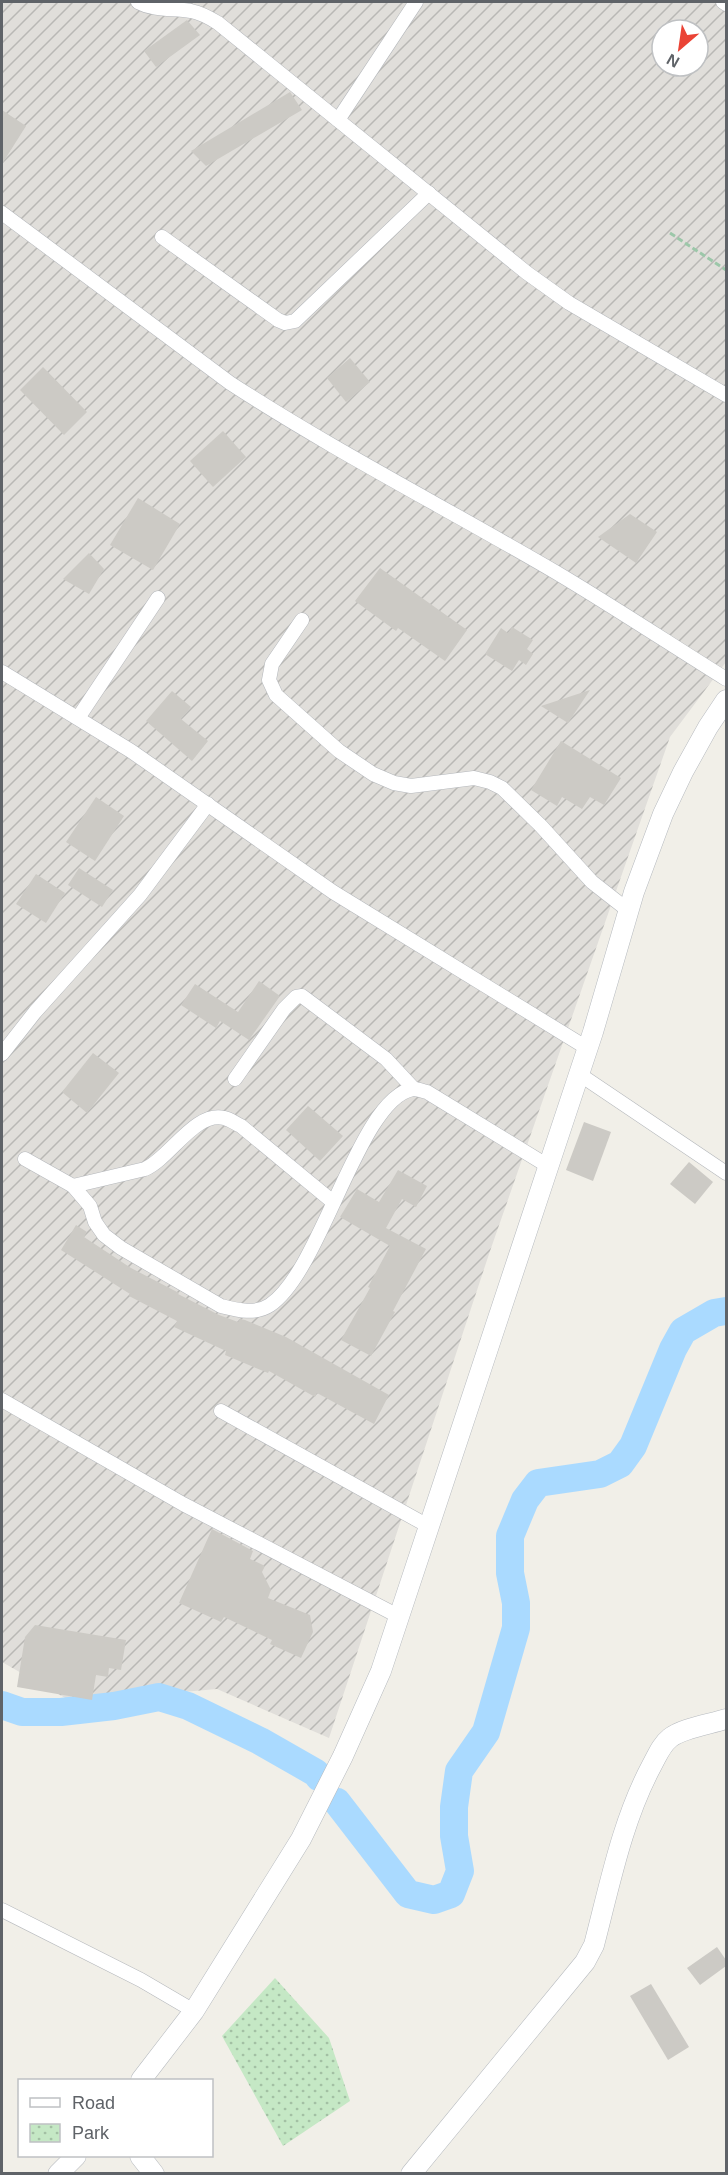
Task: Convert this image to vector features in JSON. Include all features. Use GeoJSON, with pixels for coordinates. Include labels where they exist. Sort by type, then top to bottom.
{"type":"FeatureCollection","features":[{"type":"Feature","properties":{"kind":"main road"},"geometry":{"type":"LineString","coordinates":[[142,2079],[194,2011],[223,1968],[301,1839],[343,1756],[381,1671],[579,1074],[629,911],[663,814],[683,772],[726,700]]}},
{"type":"Feature","properties":{"kind":"main road"},"geometry":{"type":"LineString","coordinates":[[411,2174],[585,1962],[594,1945],[633,1806],[662,1748],[670,1738],[679,1733],[726,1719]]}},
{"type":"Feature","properties":{"kind":"main road"},"geometry":{"type":"LineString","coordinates":[[58,2174],[75,2157]]}},
{"type":"Feature","properties":{"kind":"main road"},"geometry":{"type":"LineString","coordinates":[[141,2157],[154,2174]]}},
{"type":"Feature","properties":{"kind":"street"},"geometry":{"type":"LineString","coordinates":[[138,2],[167,10],[191,11],[218,23],[527,273],[569,303],[726,395]]}},
{"type":"Feature","properties":{"kind":"street"},"geometry":{"type":"LineString","coordinates":[[338,120],[416,2]]}},
{"type":"Feature","properties":{"kind":"street"},"geometry":{"type":"LineString","coordinates":[[162,237],[278,320],[291,323],[429,193]]}},
{"type":"Feature","properties":{"kind":"street"},"geometry":{"type":"LineString","coordinates":[[4,221],[247,394],[302,429],[558,574],[726,679]]}},
{"type":"Feature","properties":{"kind":"street"},"geometry":{"type":"LineString","coordinates":[[78,718],[158,598]]}},
{"type":"Feature","properties":{"kind":"street"},"geometry":{"type":"LineString","coordinates":[[302,620],[272,664],[269,680],[276,695],[339,751],[373,774],[394,783],[411,786],[474,778],[490,782],[501,788],[542,826],[592,882],[629,911]]}},
{"type":"Feature","properties":{"kind":"street"},"geometry":{"type":"LineString","coordinates":[[2,672],[131,751],[333,892],[587,1048]]}},
{"type":"Feature","properties":{"kind":"street"},"geometry":{"type":"LineString","coordinates":[[2,1054],[35,1012],[140,895],[208,804]]}},
{"type":"Feature","properties":{"kind":"street"},"geometry":{"type":"LineString","coordinates":[[235,1079],[284,1009],[296,996],[302,996],[386,1059],[414,1089],[426,1092],[548,1166]]}},
{"type":"Feature","properties":{"kind":"street"},"geometry":{"type":"LineString","coordinates":[[579,1074],[726,1173]]}},
{"type":"Feature","properties":{"kind":"street"},"geometry":{"type":"LineString","coordinates":[[25,1159],[73,1186],[90,1206],[94,1221],[104,1235],[121,1248],[221,1306],[255,1311],[270,1305],[291,1283],[316,1240],[376,1119],[396,1098],[414,1089]]}},
{"type":"Feature","properties":{"kind":"street"},"geometry":{"type":"LineString","coordinates":[[73,1186],[145,1170],[156,1165],[200,1122],[211,1117],[225,1118],[241,1126],[333,1202]]}},
{"type":"Feature","properties":{"kind":"street"},"geometry":{"type":"LineString","coordinates":[[2,1400],[183,1504],[400,1617]]}},
{"type":"Feature","properties":{"kind":"street"},"geometry":{"type":"LineString","coordinates":[[221,1412],[430,1527]]}},
{"type":"Feature","properties":{"kind":"street"},"geometry":{"type":"LineString","coordinates":[[2,1910],[141,1980],[194,2011]]}},
{"type":"Feature","properties":{"kind":"path"},"geometry":{"type":"LineString","coordinates":[[670,233],[726,270]]}},
{"type":"Feature","properties":{"kind":"shaded area"},"geometry":{"type":"Polygon","coordinates":[[[2,2],[726,2],[726,662],[670,737],[490,1251],[329,1738],[217,1689],[92,1700],[67,1699],[2,1662],[2,2]]]}},
{"type":"Feature","properties":{"kind":"green space"},"geometry":{"type":"Polygon","coordinates":[[[275,1978],[329,2038],[350,2101],[283,2146],[222,2036],[275,1978]]]}},
{"type":"Feature","properties":{"kind":"building"},"geometry":{"type":"Polygon","coordinates":[[[187,20],[200,35],[156,67],[144,51],[187,20]]]}},
{"type":"Feature","properties":{"kind":"building"},"geometry":{"type":"Polygon","coordinates":[[[290,92],[302,110],[206,166],[191,151],[290,92]]]}},
{"type":"Feature","properties":{"kind":"building"},"geometry":{"type":"Polygon","coordinates":[[[2,110],[26,126],[2,164],[2,110]]]}},
{"type":"Feature","properties":{"kind":"building"},"geometry":{"type":"Polygon","coordinates":[[[350,358],[370,382],[346,402],[327,378],[350,358]]]}},
{"type":"Feature","properties":{"kind":"building"},"geometry":{"type":"Polygon","coordinates":[[[43,367],[87,412],[64,435],[20,390],[43,367]]]}},
{"type":"Feature","properties":{"kind":"building"},"geometry":{"type":"Polygon","coordinates":[[[223,431],[246,457],[213,487],[190,461],[223,431]]]}},
{"type":"Feature","properties":{"kind":"building"},"geometry":{"type":"Polygon","coordinates":[[[138,498],[180,524],[153,570],[110,545],[138,498]]]}},
{"type":"Feature","properties":{"kind":"building"},"geometry":{"type":"Polygon","coordinates":[[[630,514],[657,532],[636,563],[598,537],[630,514]]]}},
{"type":"Feature","properties":{"kind":"building"},"geometry":{"type":"Polygon","coordinates":[[[89,553],[104,569],[89,594],[63,579],[89,553]]]}},
{"type":"Feature","properties":{"kind":"building"},"geometry":{"type":"Polygon","coordinates":[[[380,568],[467,630],[445,661],[398,628],[396,631],[355,601],[380,568]]]}},
{"type":"Feature","properties":{"kind":"building"},"geometry":{"type":"Polygon","coordinates":[[[512,627],[533,640],[527,649],[533,654],[526,665],[519,660],[512,671],[485,654],[501,628],[508,633],[512,627]]]}},
{"type":"Feature","properties":{"kind":"building"},"geometry":{"type":"Polygon","coordinates":[[[590,690],[568,723],[541,706],[590,690]]]}},
{"type":"Feature","properties":{"kind":"building"},"geometry":{"type":"Polygon","coordinates":[[[172,691],[191,707],[181,719],[208,741],[192,761],[146,721],[172,691]]]}},
{"type":"Feature","properties":{"kind":"building"},"geometry":{"type":"Polygon","coordinates":[[[561,741],[621,778],[604,805],[590,797],[582,809],[562,797],[557,806],[531,790],[561,741]]]}},
{"type":"Feature","properties":{"kind":"building"},"geometry":{"type":"Polygon","coordinates":[[[96,797],[124,816],[95,861],[66,842],[96,797]]]}},
{"type":"Feature","properties":{"kind":"building"},"geometry":{"type":"Polygon","coordinates":[[[79,868],[113,890],[102,907],[68,885],[79,868]]]}},
{"type":"Feature","properties":{"kind":"building"},"geometry":{"type":"Polygon","coordinates":[[[36,874],[65,893],[46,923],[16,904],[36,874]]]}},
{"type":"Feature","properties":{"kind":"building"},"geometry":{"type":"Polygon","coordinates":[[[259,981],[280,996],[249,1040],[220,1021],[216,1028],[181,1005],[195,984],[238,1012],[259,981]]]}},
{"type":"Feature","properties":{"kind":"building"},"geometry":{"type":"Polygon","coordinates":[[[93,1053],[119,1073],[87,1113],[62,1092],[93,1053]]]}},
{"type":"Feature","properties":{"kind":"building"},"geometry":{"type":"Polygon","coordinates":[[[308,1106],[343,1136],[320,1161],[286,1130],[308,1106]]]}},
{"type":"Feature","properties":{"kind":"building"},"geometry":{"type":"Polygon","coordinates":[[[584,1122],[611,1132],[593,1181],[566,1170],[584,1122]]]}},
{"type":"Feature","properties":{"kind":"building"},"geometry":{"type":"Polygon","coordinates":[[[689,1162],[713,1182],[695,1204],[670,1184],[689,1162]]]}},
{"type":"Feature","properties":{"kind":"building"},"geometry":{"type":"Polygon","coordinates":[[[398,1170],[427,1186],[416,1207],[402,1199],[386,1228],[426,1249],[371,1356],[341,1340],[390,1246],[340,1217],[357,1189],[379,1202],[398,1170]]]}},
{"type":"Feature","properties":{"kind":"building"},"geometry":{"type":"Polygon","coordinates":[[[76,1225],[87,1232],[84,1237],[131,1268],[178,1294],[219,1315],[238,1322],[240,1319],[245,1320],[286,1337],[389,1395],[374,1424],[317,1393],[315,1397],[269,1371],[268,1373],[225,1355],[226,1351],[174,1327],[177,1321],[129,1296],[130,1294],[61,1250],[76,1225]]]}},
{"type":"Feature","properties":{"kind":"building"},"geometry":{"type":"Polygon","coordinates":[[[212,1529],[253,1551],[250,1559],[265,1566],[262,1572],[271,1590],[268,1598],[310,1615],[313,1632],[301,1658],[270,1644],[272,1640],[224,1617],[221,1622],[179,1603],[212,1529]]]}},
{"type":"Feature","properties":{"kind":"building"},"geometry":{"type":"Polygon","coordinates":[[[35,1625],[126,1640],[121,1670],[109,1668],[108,1677],[96,1675],[92,1700],[17,1687],[25,1637],[35,1625]]]}},
{"type":"Feature","properties":{"kind":"building"},"geometry":{"type":"Polygon","coordinates":[[[717,1947],[726,1960],[726,1966],[700,1985],[687,1968],[717,1947]]]}},
{"type":"Feature","properties":{"kind":"building"},"geometry":{"type":"Polygon","coordinates":[[[651,1984],[689,2047],[668,2060],[630,1996],[651,1984]]]}},
{"type":"Feature","properties":{"kind":"waterway"},"geometry":{"type":"LineString","coordinates":[[337,1802],[408,1894],[434,1900],[451,1894],[460,1871],[454,1836],[454,1807],[459,1771],[486,1732],[516,1628],[516,1603],[510,1573],[510,1536],[525,1500],[538,1483],[600,1474],[620,1464],[633,1446],[673,1349],[683,1331],[714,1313],[726,1311]]}},
{"type":"Feature","properties":{"kind":"waterway"},"geometry":{"type":"LineString","coordinates":[[2,1705],[22,1712],[61,1712],[114,1706],[159,1697],[188,1706],[260,1741],[316,1773],[319,1777]]}}]}
